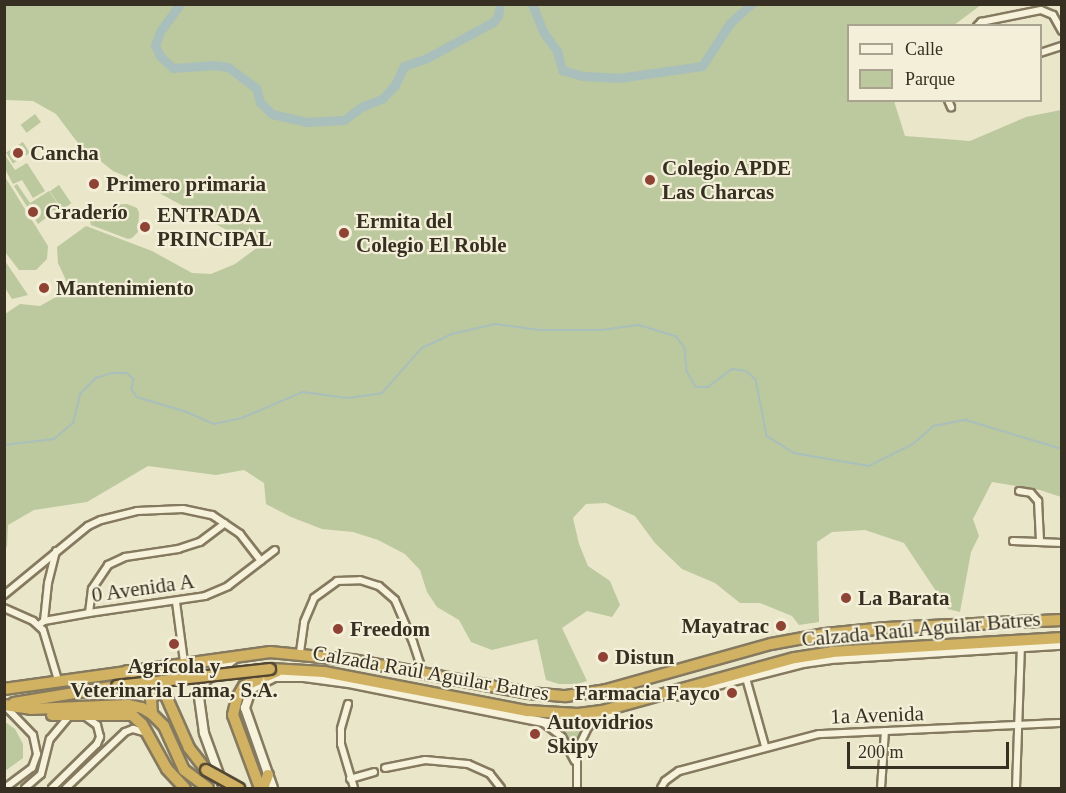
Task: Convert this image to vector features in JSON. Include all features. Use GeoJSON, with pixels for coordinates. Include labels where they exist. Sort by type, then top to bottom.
{"type":"FeatureCollection","features":[{"type":"Feature","properties":{"kind":"highway","name":"Calzada Raúl Aguilar Batres"},"geometry":{"type":"LineString","coordinates":[[4,688],[240,655],[300,652],[529,693],[575,695],[606,690],[771,644],[825,634],[886,628],[1062,620]]}},
{"type":"Feature","properties":{"kind":"highway","name":"Calzada Raúl Aguilar Batres"},"geometry":{"type":"LineString","coordinates":[[5,707],[117,686],[268,675],[348,676],[527,711],[578,714],[602,711],[795,658],[867,649],[1021,643],[1062,638]]}},
{"type":"Feature","properties":{"kind":"highway"},"geometry":{"type":"LineString","coordinates":[[867,649],[902,653]]}},
{"type":"Feature","properties":{"kind":"highway"},"geometry":{"type":"LineString","coordinates":[[127,671],[160,691],[173,708],[189,748],[206,770],[240,789]]}},
{"type":"Feature","properties":{"kind":"highway"},"geometry":{"type":"LineString","coordinates":[[262,789],[233,715],[241,689],[268,675]]}},
{"type":"Feature","properties":{"kind":"highway"},"geometry":{"type":"LineString","coordinates":[[152,714],[151,698],[160,691]]}},
{"type":"Feature","properties":{"kind":"highway"},"geometry":{"type":"LineString","coordinates":[[5,707],[31,709],[128,705],[152,714],[164,726],[184,770],[208,789]]}},
{"type":"Feature","properties":{"kind":"highway"},"geometry":{"type":"LineString","coordinates":[[5,707],[69,716],[128,714],[137,719],[148,733],[167,769],[185,789]]}},
{"type":"Feature","properties":{"kind":"highway"},"geometry":{"type":"LineString","coordinates":[[527,711],[540,722]]}},
{"type":"Feature","properties":{"kind":"highway"},"geometry":{"type":"LineString","coordinates":[[262,789],[268,775]]}},
{"type":"Feature","properties":{"kind":"street"},"geometry":{"type":"LineString","coordinates":[[985,24],[1041,10],[1053,15],[1062,31]]}},
{"type":"Feature","properties":{"kind":"street"},"geometry":{"type":"LineString","coordinates":[[1042,53],[1062,46]]}},
{"type":"Feature","properties":{"kind":"street"},"geometry":{"type":"LineString","coordinates":[[1018,491],[1031,493],[1038,501],[1040,540]]}},
{"type":"Feature","properties":{"kind":"street"},"geometry":{"type":"LineString","coordinates":[[4,594],[56,551],[101,520],[137,511],[192,510],[212,515],[248,542],[261,561]]}},
{"type":"Feature","properties":{"kind":"street"},"geometry":{"type":"LineString","coordinates":[[89,612],[92,589],[108,565],[125,557],[178,549],[200,542],[225,523]]}},
{"type":"Feature","properties":{"kind":"street"},"geometry":{"type":"LineString","coordinates":[[1013,541],[1040,540],[1062,543]]}},
{"type":"Feature","properties":{"kind":"street","name":"0 Avenida A"},"geometry":{"type":"LineString","coordinates":[[42,625],[89,612],[176,602],[220,590],[275,550]]}},
{"type":"Feature","properties":{"kind":"street"},"geometry":{"type":"LineString","coordinates":[[56,551],[48,582],[42,625],[58,680]]}},
{"type":"Feature","properties":{"kind":"street"},"geometry":{"type":"LineString","coordinates":[[300,652],[304,622],[314,598],[337,581],[360,580],[379,586],[395,600],[413,642],[420,664],[419,672]]}},
{"type":"Feature","properties":{"kind":"street"},"geometry":{"type":"LineString","coordinates":[[176,602],[184,662]]}},
{"type":"Feature","properties":{"kind":"street"},"geometry":{"type":"LineString","coordinates":[[4,608],[42,625]]}},
{"type":"Feature","properties":{"kind":"street"},"geometry":{"type":"LineString","coordinates":[[1016,789],[1021,643]]}},
{"type":"Feature","properties":{"kind":"street"},"geometry":{"type":"LineString","coordinates":[[273,789],[245,708],[248,693],[268,675],[341,682],[540,722],[572,723],[802,663],[1021,643],[1062,645]]}},
{"type":"Feature","properties":{"kind":"street"},"geometry":{"type":"LineString","coordinates":[[224,789],[204,733],[200,696],[206,680],[240,655]]}},
{"type":"Feature","properties":{"kind":"street"},"geometry":{"type":"LineString","coordinates":[[746,678],[765,746]]}},
{"type":"Feature","properties":{"kind":"street"},"geometry":{"type":"LineString","coordinates":[[348,704],[341,735],[342,753],[354,789]]}},
{"type":"Feature","properties":{"kind":"street"},"geometry":{"type":"LineString","coordinates":[[5,707],[33,735],[37,754],[32,768],[5,789]]}},
{"type":"Feature","properties":{"kind":"street"},"geometry":{"type":"LineString","coordinates":[[52,789],[97,744],[100,737],[97,725],[83,715]]}},
{"type":"Feature","properties":{"kind":"street"},"geometry":{"type":"LineString","coordinates":[[25,789],[41,774],[50,739],[69,716]]}},
{"type":"Feature","properties":{"kind":"street"},"geometry":{"type":"LineString","coordinates":[[577,789],[575,761],[584,732],[602,716]]}},
{"type":"Feature","properties":{"kind":"street"},"geometry":{"type":"LineString","coordinates":[[540,722],[562,737],[575,761]]}},
{"type":"Feature","properties":{"kind":"street","name":"1a Avenida"},"geometry":{"type":"LineString","coordinates":[[661,789],[665,781],[679,771],[765,746],[819,734],[1062,723]]}},
{"type":"Feature","properties":{"kind":"street"},"geometry":{"type":"LineString","coordinates":[[66,789],[125,732],[133,729],[148,733]]}},
{"type":"Feature","properties":{"kind":"street"},"geometry":{"type":"LineString","coordinates":[[881,789],[885,731]]}},
{"type":"Feature","properties":{"kind":"street"},"geometry":{"type":"LineString","coordinates":[[385,768],[410,761],[444,760],[480,768],[494,777],[501,789]]}},
{"type":"Feature","properties":{"kind":"street"},"geometry":{"type":"LineString","coordinates":[[350,779],[374,772]]}},
{"type":"Feature","properties":{"kind":"green space"},"geometry":{"type":"Polygon","coordinates":[[[5,4],[981,5],[955,24],[847,24],[847,102],[894,102],[905,136],[970,141],[1026,117],[1061,110],[1061,497],[1040,490],[992,482],[973,519],[979,536],[971,552],[960,612],[948,609],[904,543],[865,530],[832,532],[817,542],[819,622],[799,625],[792,616],[760,603],[740,603],[715,583],[682,569],[655,543],[635,516],[606,503],[586,504],[573,518],[579,544],[588,566],[610,581],[620,605],[612,617],[587,611],[562,628],[587,681],[577,684],[559,684],[546,680],[537,639],[492,650],[471,642],[459,620],[437,607],[427,592],[420,570],[405,554],[378,540],[353,532],[322,529],[266,504],[264,483],[244,470],[216,475],[148,466],[87,502],[34,510],[8,525],[7,547],[5,548],[5,314],[20,304],[40,306],[70,289],[58,263],[57,247],[86,226],[152,251],[192,273],[211,274],[235,264],[258,247],[141,183],[113,171],[78,143],[56,114],[33,101],[5,100],[5,4]]]}},
{"type":"Feature","properties":{"kind":"green space","name":"Cancha"},"geometry":{"type":"Polygon","coordinates":[[[35,114],[41,122],[27,133],[21,125],[35,114]]]}},
{"type":"Feature","properties":{"kind":"green space","name":"Cancha"},"geometry":{"type":"Polygon","coordinates":[[[23,142],[30,153],[13,164],[6,153],[23,142]]]}},
{"type":"Feature","properties":{"kind":"green space"},"geometry":{"type":"Polygon","coordinates":[[[5,155],[15,170],[27,163],[45,191],[33,198],[22,180],[13,184],[5,169],[5,155]]]}},
{"type":"Feature","properties":{"kind":"green space"},"geometry":{"type":"Polygon","coordinates":[[[5,177],[48,246],[47,259],[36,270],[19,270],[5,252],[5,177]]]}},
{"type":"Feature","properties":{"kind":"green space"},"geometry":{"type":"Polygon","coordinates":[[[17,184],[30,203],[49,191],[60,207],[38,224],[14,186],[17,184]]]}},
{"type":"Feature","properties":{"kind":"green space"},"geometry":{"type":"Polygon","coordinates":[[[59,185],[71,203],[62,209],[50,191],[59,185]]]}},
{"type":"Feature","properties":{"kind":"green space"},"geometry":{"type":"Polygon","coordinates":[[[127,204],[137,208],[139,213],[138,232],[132,238],[128,239],[91,225],[90,221],[113,205],[127,204]]]}},
{"type":"Feature","properties":{"kind":"green space"},"geometry":{"type":"Polygon","coordinates":[[[4,261],[28,295],[12,299],[5,288],[4,261]]]}},
{"type":"Feature","properties":{"kind":"green space"},"geometry":{"type":"Polygon","coordinates":[[[5,722],[15,729],[23,744],[23,758],[5,771],[5,722]]]}},
{"type":"Feature","properties":{"kind":"green space"},"geometry":{"type":"Polygon","coordinates":[[[592,722],[575,761],[551,726],[592,722]]]}},
{"type":"Feature","properties":{"kind":"waterway"},"geometry":{"type":"LineString","coordinates":[[180,4],[160,32],[155,45],[160,56],[173,68],[212,65],[228,67],[256,88],[260,102],[272,114],[307,122],[344,120],[361,107],[382,99],[395,85],[404,66],[427,58],[493,22],[498,16],[500,4]]}},
{"type":"Feature","properties":{"kind":"waterway"},"geometry":{"type":"LineString","coordinates":[[532,4],[544,33],[557,51],[562,70],[583,76],[618,78],[702,66],[730,23],[751,4]]}},
{"type":"Feature","properties":{"kind":"waterway"},"geometry":{"type":"LineString","coordinates":[[4,445],[54,439],[73,423],[80,394],[96,378],[112,373],[127,373],[134,379],[132,389],[137,397],[187,412],[214,424],[242,418],[303,392],[348,398],[382,393],[422,348],[452,334],[495,324],[540,330],[602,330],[639,325],[676,336],[685,348],[687,371],[696,387],[708,387],[732,369],[746,371],[756,379],[767,436],[794,453],[869,466],[913,444],[934,426],[966,420],[1062,449]]}},
{"type":"Feature","properties":{"kind":"place","name":"Cancha"},"geometry":{"type":"Point","coordinates":[18,153]}},
{"type":"Feature","properties":{"kind":"place","name":"Colegio APDE Las Charcas"},"geometry":{"type":"Point","coordinates":[650,180]}},
{"type":"Feature","properties":{"kind":"place","name":"Primero primaria"},"geometry":{"type":"Point","coordinates":[94,184]}},
{"type":"Feature","properties":{"kind":"place","name":"Graderío"},"geometry":{"type":"Point","coordinates":[33,212]}},
{"type":"Feature","properties":{"kind":"place","name":"ENTRADA PRINCIPAL"},"geometry":{"type":"Point","coordinates":[145,227]}},
{"type":"Feature","properties":{"kind":"place","name":"Ermita del Colegio El Roble"},"geometry":{"type":"Point","coordinates":[344,233]}},
{"type":"Feature","properties":{"kind":"place","name":"Mantenimiento"},"geometry":{"type":"Point","coordinates":[44,288]}},
{"type":"Feature","properties":{"kind":"place","name":"La Barata"},"geometry":{"type":"Point","coordinates":[846,598]}},
{"type":"Feature","properties":{"kind":"place","name":"Mayatrac"},"geometry":{"type":"Point","coordinates":[781,626]}},
{"type":"Feature","properties":{"kind":"place","name":"Freedom"},"geometry":{"type":"Point","coordinates":[338,629]}},
{"type":"Feature","properties":{"kind":"place","name":"Agrícola y Veterinaria Lama, S.A."},"geometry":{"type":"Point","coordinates":[174,644]}},
{"type":"Feature","properties":{"kind":"place","name":"Distun"},"geometry":{"type":"Point","coordinates":[603,657]}},
{"type":"Feature","properties":{"kind":"place","name":"Farmacia Fayco"},"geometry":{"type":"Point","coordinates":[732,693]}},
{"type":"Feature","properties":{"kind":"place","name":"Autovidrios Skipy"},"geometry":{"type":"Point","coordinates":[535,734]}}]}
